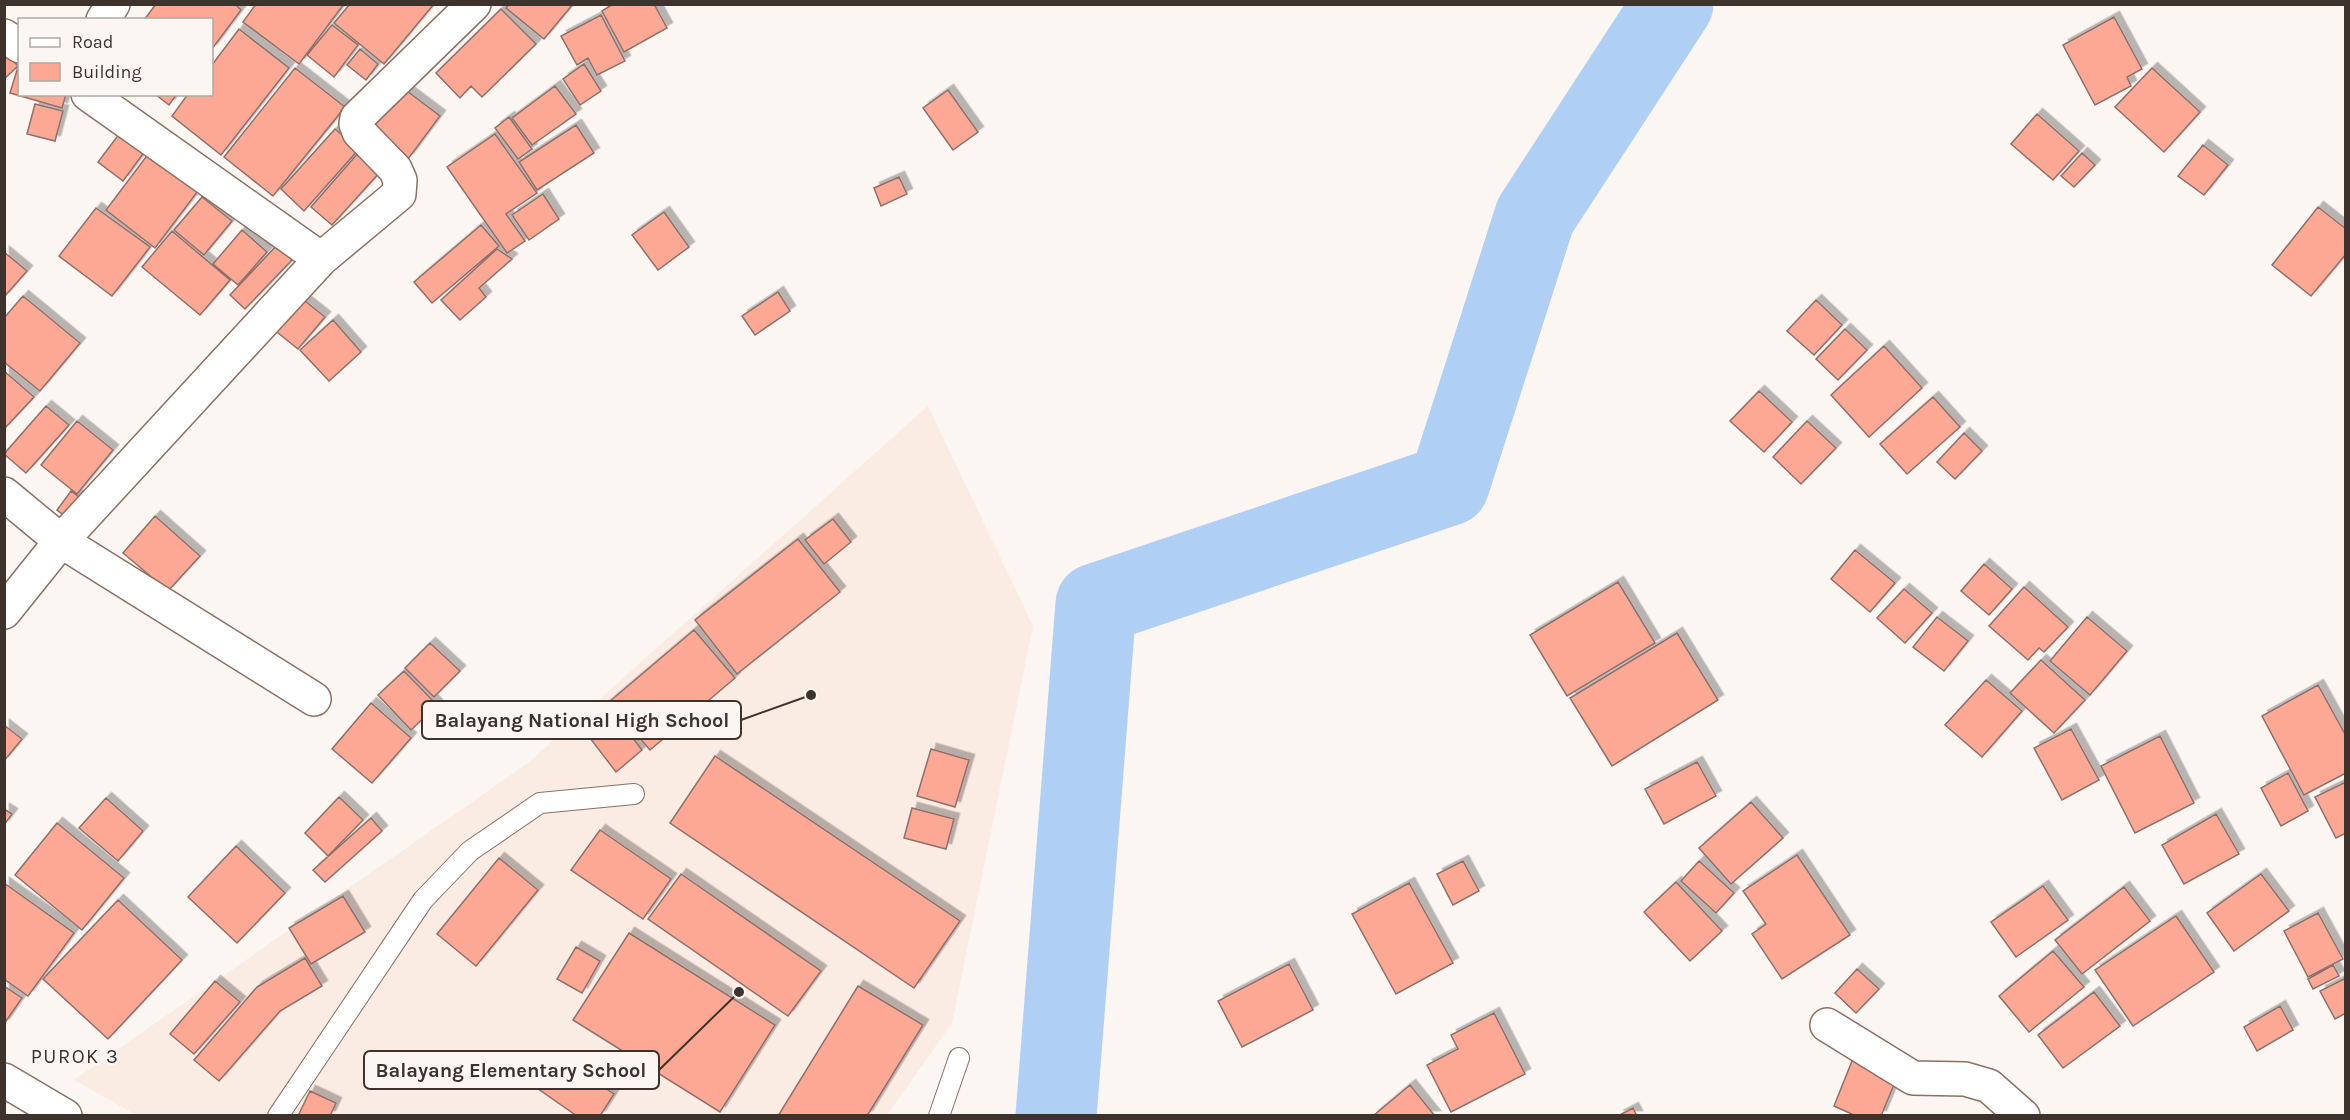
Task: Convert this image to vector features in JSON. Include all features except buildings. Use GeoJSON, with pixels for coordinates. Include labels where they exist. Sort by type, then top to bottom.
{"type":"FeatureCollection","features":[{"type":"Feature","properties":{"kind":"street"},"geometry":{"type":"LineString","coordinates":[[104,18],[113,4]]}},
{"type":"Feature","properties":{"kind":"street"},"geometry":{"type":"LineString","coordinates":[[4,612],[61,541],[321,259],[399,194],[400,180],[395,169],[359,132],[356,124],[357,118],[474,4]]}},
{"type":"Feature","properties":{"kind":"street"},"geometry":{"type":"LineString","coordinates":[[4,36],[18,45]]}},
{"type":"Feature","properties":{"kind":"street"},"geometry":{"type":"LineString","coordinates":[[91,96],[321,259]]}},
{"type":"Feature","properties":{"kind":"street"},"geometry":{"type":"LineString","coordinates":[[4,494],[61,541],[314,699]]}},
{"type":"Feature","properties":{"kind":"street"},"geometry":{"type":"LineString","coordinates":[[1827,1025],[1913,1078],[1965,1079],[1989,1086],[2023,1116]]}},
{"type":"Feature","properties":{"kind":"street"},"geometry":{"type":"LineString","coordinates":[[4,1080],[65,1116]]}},
{"type":"Feature","properties":{"kind":"lane"},"geometry":{"type":"LineString","coordinates":[[278,1116],[423,900],[470,851],[540,803],[634,794]]}},
{"type":"Feature","properties":{"kind":"lane"},"geometry":{"type":"LineString","coordinates":[[939,1116],[959,1058]]}},
{"type":"Feature","properties":{"kind":"shaded area"},"geometry":{"type":"Polygon","coordinates":[[[928,406],[1033,626],[952,1023],[887,1115],[138,1116],[74,1080],[528,763],[928,406]]]}},
{"type":"Feature","properties":{"kind":"waterway"},"geometry":{"type":"LineString","coordinates":[[1056,1116],[1096,604],[1449,485],[1535,216],[1673,4]]}},
{"type":"Feature","properties":{"kind":"place","name":"Balayang National High School"},"geometry":{"type":"Point","coordinates":[811,695]}},
{"type":"Feature","properties":{"kind":"place","name":"Balayang Elementary School"},"geometry":{"type":"Point","coordinates":[739,992]}},
{"type":"Feature","properties":{"kind":"district","name":"PUROK 3"},"geometry":{"type":"Point","coordinates":[75,1056]}}]}
